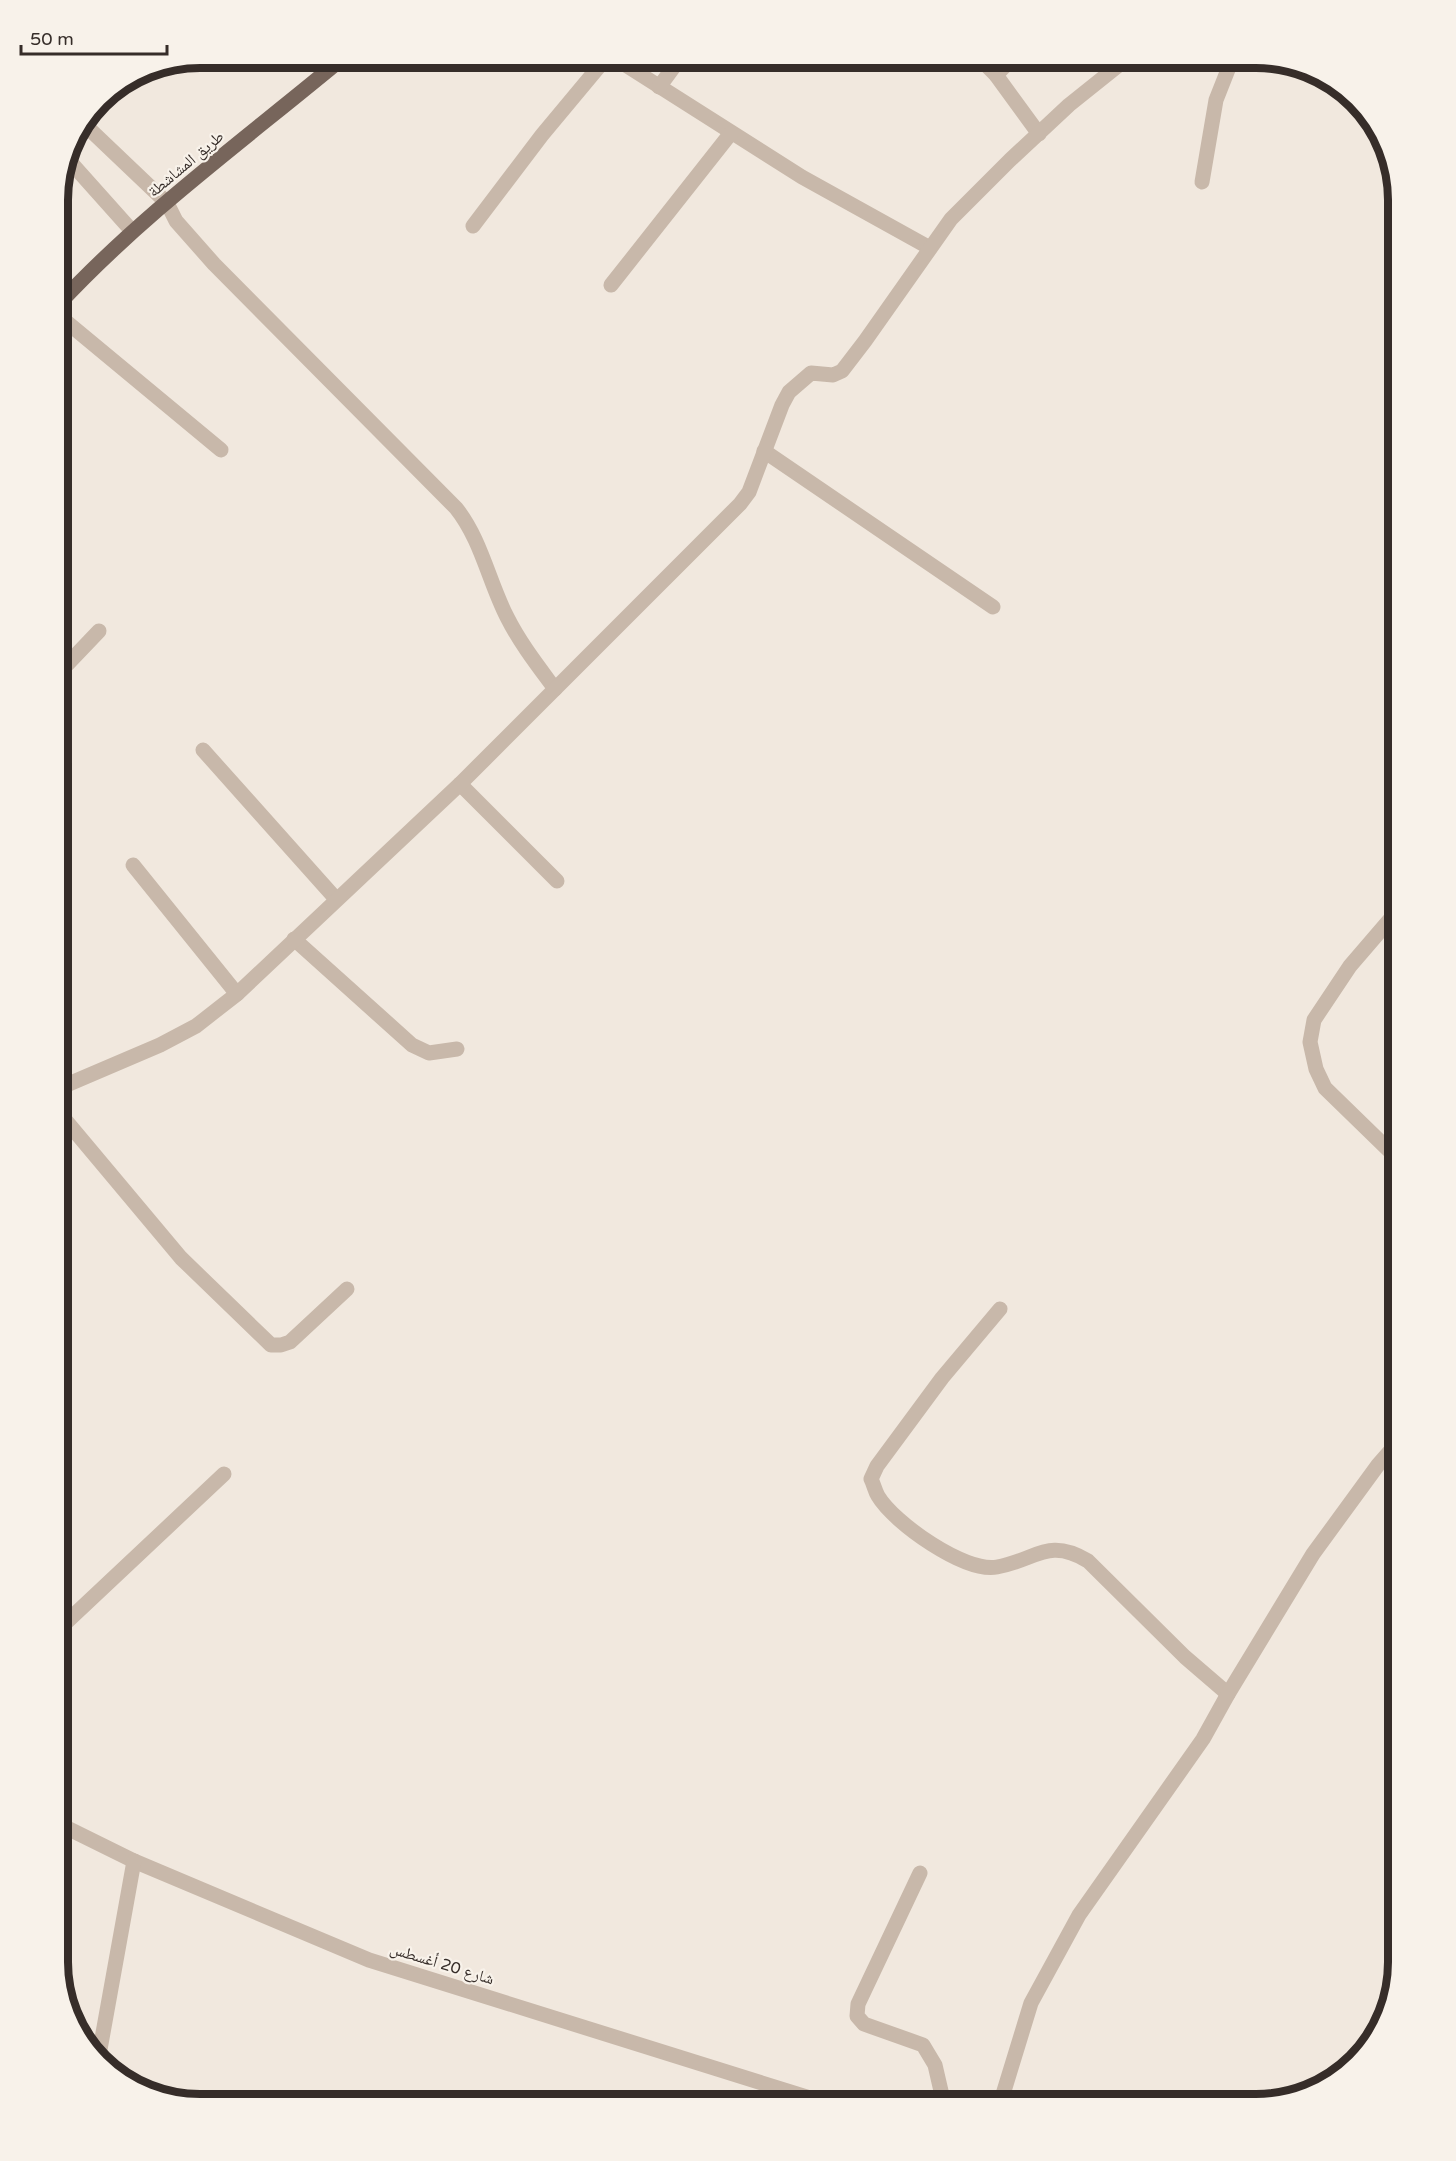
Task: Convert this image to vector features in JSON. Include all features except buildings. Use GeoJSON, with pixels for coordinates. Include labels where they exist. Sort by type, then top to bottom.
{"type":"FeatureCollection","features":[{"type":"Feature","properties":{"kind":"main road","name":"طريق المشاشطة"},"geometry":{"type":"LineString","coordinates":[[68,294],[132,231],[331,68]]}},
{"type":"Feature","properties":{"kind":"street"},"geometry":{"type":"LineString","coordinates":[[473,226],[542,135],[598,68]]}},
{"type":"Feature","properties":{"kind":"street"},"geometry":{"type":"LineString","coordinates":[[630,68],[836,197],[930,248]]}},
{"type":"Feature","properties":{"kind":"street"},"geometry":{"type":"LineString","coordinates":[[659,87],[673,68]]}},
{"type":"Feature","properties":{"kind":"street"},"geometry":{"type":"LineString","coordinates":[[989,68],[1039,134]]}},
{"type":"Feature","properties":{"kind":"street"},"geometry":{"type":"LineString","coordinates":[[996,75],[1003,68]]}},
{"type":"Feature","properties":{"kind":"street"},"geometry":{"type":"LineString","coordinates":[[68,1084],[160,1045],[196,1026],[237,994],[460,784],[740,504],[749,492],[782,405],[789,393],[811,373],[833,375],[842,371],[951,219],[1039,134],[1115,68]]}},
{"type":"Feature","properties":{"kind":"street"},"geometry":{"type":"LineString","coordinates":[[1202,182],[1216,100],[1229,68]]}},
{"type":"Feature","properties":{"kind":"street"},"geometry":{"type":"LineString","coordinates":[[89,128],[167,203],[176,221],[214,264],[463,517],[507,616],[524,647],[555,689]]}},
{"type":"Feature","properties":{"kind":"street"},"geometry":{"type":"LineString","coordinates":[[611,285],[731,133]]}},
{"type":"Feature","properties":{"kind":"street"},"geometry":{"type":"LineString","coordinates":[[72,164],[132,231]]}},
{"type":"Feature","properties":{"kind":"street"},"geometry":{"type":"LineString","coordinates":[[68,323],[221,450]]}},
{"type":"Feature","properties":{"kind":"street"},"geometry":{"type":"LineString","coordinates":[[764,451],[993,607]]}},
{"type":"Feature","properties":{"kind":"street"},"geometry":{"type":"LineString","coordinates":[[68,664],[99,632]]}},
{"type":"Feature","properties":{"kind":"street"},"geometry":{"type":"LineString","coordinates":[[203,750],[336,899]]}},
{"type":"Feature","properties":{"kind":"street"},"geometry":{"type":"LineString","coordinates":[[460,784],[557,881]]}},
{"type":"Feature","properties":{"kind":"street"},"geometry":{"type":"LineString","coordinates":[[133,865],[237,994]]}},
{"type":"Feature","properties":{"kind":"street"},"geometry":{"type":"LineString","coordinates":[[1388,922],[1350,966],[1314,1020],[1310,1042],[1316,1069],[1325,1088],[1388,1149]]}},
{"type":"Feature","properties":{"kind":"street"},"geometry":{"type":"LineString","coordinates":[[294,939],[412,1045],[429,1053],[457,1048]]}},
{"type":"Feature","properties":{"kind":"street"},"geometry":{"type":"LineString","coordinates":[[68,1123],[181,1258],[271,1345],[281,1346],[290,1342],[347,1289]]}},
{"type":"Feature","properties":{"kind":"street"},"geometry":{"type":"LineString","coordinates":[[1000,1309],[942,1378],[877,1466],[871,1479],[879,1497],[920,1535],[947,1553],[968,1563],[995,1568],[1045,1550],[1062,1549],[1076,1554],[1088,1561],[1185,1657],[1228,1694]]}},
{"type":"Feature","properties":{"kind":"street"},"geometry":{"type":"LineString","coordinates":[[1003,2094],[1032,2003],[1079,1915],[1203,1739],[1313,1554],[1388,1454]]}},
{"type":"Feature","properties":{"kind":"street"},"geometry":{"type":"LineString","coordinates":[[68,1621],[224,1474]]}},
{"type":"Feature","properties":{"kind":"street","name":"شارع 20 أغسطس"},"geometry":{"type":"LineString","coordinates":[[68,1828],[134,1861],[369,1960],[796,2094]]}},
{"type":"Feature","properties":{"kind":"street"},"geometry":{"type":"LineString","coordinates":[[100,2048],[134,1861]]}},
{"type":"Feature","properties":{"kind":"street"},"geometry":{"type":"LineString","coordinates":[[920,1873],[858,2004],[857,2016],[864,2024],[923,2045],[935,2065],[942,2094]]}}]}
